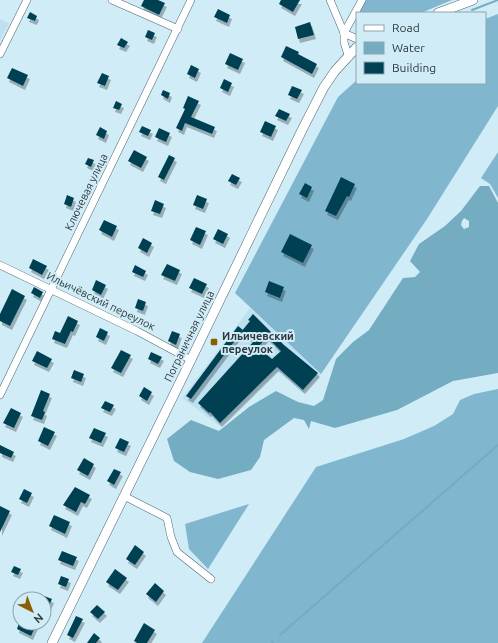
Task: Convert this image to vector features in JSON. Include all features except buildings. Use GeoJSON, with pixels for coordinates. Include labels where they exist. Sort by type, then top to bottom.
{"type":"FeatureCollection","features":[{"type":"Feature","properties":{"kind":"main road"},"geometry":{"type":"LineString","coordinates":[[441,12],[473,0]]}},
{"type":"Feature","properties":{"kind":"main road","name":"Пограничная улица"},"geometry":{"type":"LineString","coordinates":[[52,643],[305,123],[324,87],[348,55],[356,48]]}},
{"type":"Feature","properties":{"kind":"street"},"geometry":{"type":"LineString","coordinates":[[0,54],[27,0]]}},
{"type":"Feature","properties":{"kind":"street"},"geometry":{"type":"LineString","coordinates":[[112,0],[178,29]]}},
{"type":"Feature","properties":{"kind":"street","name":"Ключевая улица"},"geometry":{"type":"LineString","coordinates":[[0,395],[192,0]]}},
{"type":"Feature","properties":{"kind":"street"},"geometry":{"type":"LineString","coordinates":[[330,0],[344,33],[344,42],[348,55]]}},
{"type":"Feature","properties":{"kind":"street"},"geometry":{"type":"LineString","coordinates":[[344,33],[362,0]]}},
{"type":"Feature","properties":{"kind":"street"},"geometry":{"type":"LineString","coordinates":[[344,33],[356,39]]}},
{"type":"Feature","properties":{"kind":"street","name":"Ильичёвский переулок"},"geometry":{"type":"LineString","coordinates":[[0,264],[137,331],[191,360]]}},
{"type":"Feature","properties":{"kind":"street"},"geometry":{"type":"LineString","coordinates":[[124,496],[168,518],[171,537],[177,552],[211,579]]}},
{"type":"Feature","properties":{"kind":"shaded area"},"geometry":{"type":"Polygon","coordinates":[[[365,0],[452,0],[423,12],[361,12],[360,10],[365,0]]]}},
{"type":"Feature","properties":{"kind":"shaded area"},"geometry":{"type":"Polygon","coordinates":[[[498,14],[498,106],[427,219],[321,374],[235,293],[338,97],[356,81],[356,84],[486,84],[486,19],[498,14]]]}},
{"type":"Feature","properties":{"kind":"shaded area"},"geometry":{"type":"Polygon","coordinates":[[[0,19],[9,23],[0,41],[0,19]]]}},
{"type":"Feature","properties":{"kind":"shaded area"},"geometry":{"type":"Polygon","coordinates":[[[498,152],[498,198],[490,184],[481,178],[498,152]]]}},
{"type":"Feature","properties":{"kind":"shaded area"},"geometry":{"type":"Polygon","coordinates":[[[250,308],[321,374],[303,393],[277,371],[220,426],[182,398],[250,308]]]}},
{"type":"Feature","properties":{"kind":"shaded area"},"geometry":{"type":"Polygon","coordinates":[[[498,389],[498,643],[202,643],[316,467],[404,439],[434,426],[453,414],[460,400],[474,394],[498,389]]]}},
{"type":"Feature","properties":{"kind":"shaded area"},"geometry":{"type":"Polygon","coordinates":[[[249,504],[208,569],[189,549],[185,524],[249,504]]]}},
{"type":"Feature","properties":{"kind":"water"},"geometry":{"type":"Polygon","coordinates":[[[480,186],[489,186],[498,203],[498,373],[453,381],[397,410],[335,428],[311,421],[309,429],[304,420],[294,418],[264,440],[260,457],[251,470],[218,479],[190,472],[174,461],[167,439],[191,420],[219,431],[249,407],[276,391],[298,402],[314,406],[323,400],[336,359],[353,342],[369,330],[403,278],[415,277],[420,272],[410,261],[419,244],[445,226],[461,211],[480,186]],[[464,218],[462,221],[461,225],[464,229],[469,227],[469,221],[464,218]]]}},
{"type":"Feature","properties":{"kind":"waterway"},"geometry":{"type":"LineString","coordinates":[[472,10],[498,0]]}},
{"type":"Feature","properties":{"kind":"waterway"},"geometry":{"type":"LineString","coordinates":[[280,635],[498,445]]}},
{"type":"Feature","properties":{"kind":"place","name":"Ильичевский переулок"},"geometry":{"type":"Point","coordinates":[214,342]}}]}
